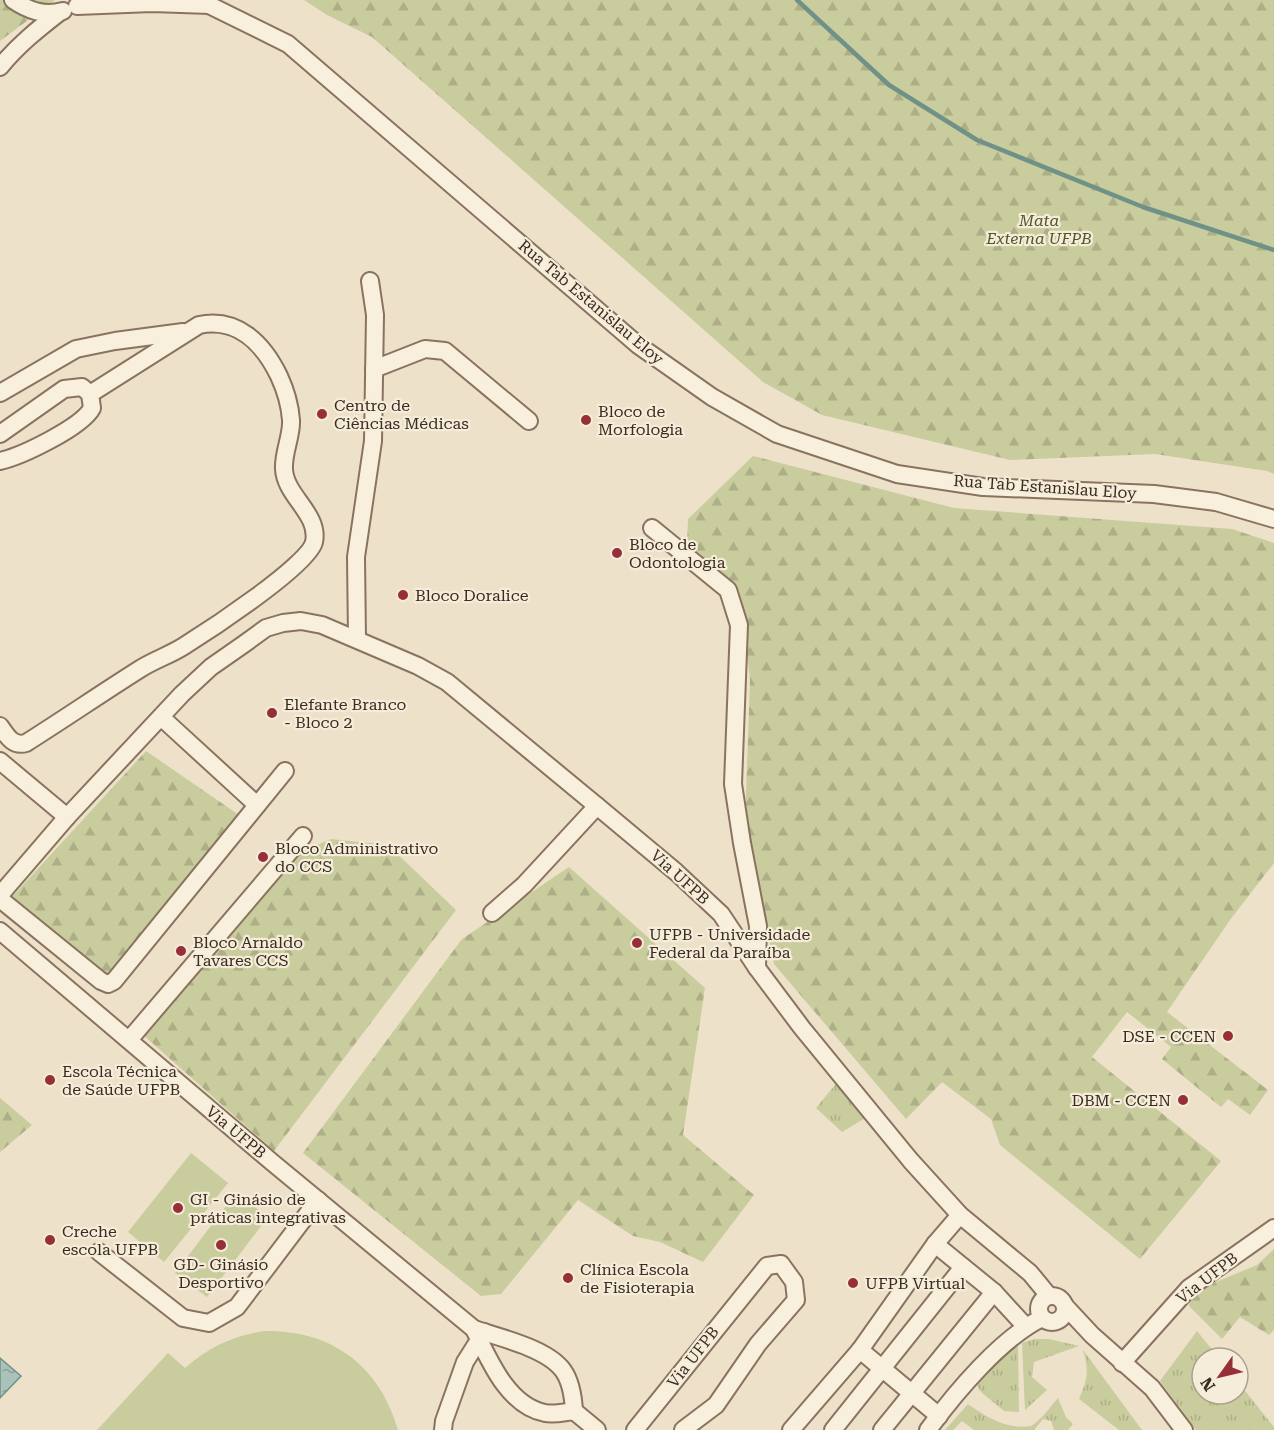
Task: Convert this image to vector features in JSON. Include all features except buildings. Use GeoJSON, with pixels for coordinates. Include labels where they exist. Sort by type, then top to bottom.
{"type":"FeatureCollection","features":[{"type":"Feature","properties":{"kind":"street"},"geometry":{"type":"LineString","coordinates":[[13,0],[25,8],[42,13],[60,12]]}},
{"type":"Feature","properties":{"kind":"street","name":"Rua Tab Estanislau Eloy"},"geometry":{"type":"LineString","coordinates":[[60,12],[80,3],[205,2],[288,44],[638,345],[712,397],[777,434],[897,474],[983,487],[1164,495],[1216,502],[1274,519]]}},
{"type":"Feature","properties":{"kind":"street"},"geometry":{"type":"LineString","coordinates":[[0,67],[19,46],[60,12]]}},
{"type":"Feature","properties":{"kind":"street"},"geometry":{"type":"LineString","coordinates":[[357,639],[356,557],[373,441],[375,315],[370,281]]}},
{"type":"Feature","properties":{"kind":"street"},"geometry":{"type":"LineString","coordinates":[[0,726],[14,743],[19,745],[26,743],[142,667],[183,647],[293,570],[312,547],[314,532],[311,521],[289,490],[284,471],[284,455],[291,421],[287,398],[279,376],[254,341],[237,328],[224,323],[212,322],[199,325],[90,394]]}},
{"type":"Feature","properties":{"kind":"street"},"geometry":{"type":"LineString","coordinates":[[0,393],[76,349],[115,341],[190,331]]}},
{"type":"Feature","properties":{"kind":"street"},"geometry":{"type":"LineString","coordinates":[[374,369],[425,349],[445,351],[530,421]]}},
{"type":"Feature","properties":{"kind":"street"},"geometry":{"type":"LineString","coordinates":[[0,434],[64,389],[82,387],[90,394],[92,408],[86,417],[41,445],[0,461]]}},
{"type":"Feature","properties":{"kind":"street"},"geometry":{"type":"LineString","coordinates":[[652,528],[728,590],[739,625],[733,784],[758,926],[757,968]]}},
{"type":"Feature","properties":{"kind":"street","name":"Via UFPB"},"geometry":{"type":"LineString","coordinates":[[0,897],[67,817],[161,717],[212,667],[266,628],[301,621],[322,625],[418,666],[447,682],[676,872],[721,914],[757,968],[802,1028],[911,1161],[960,1215],[1030,1273],[1049,1296]]}},
{"type":"Feature","properties":{"kind":"street"},"geometry":{"type":"LineString","coordinates":[[161,717],[257,805]]}},
{"type":"Feature","properties":{"kind":"street"},"geometry":{"type":"LineString","coordinates":[[0,761],[67,817]]}},
{"type":"Feature","properties":{"kind":"street"},"geometry":{"type":"LineString","coordinates":[[0,897],[101,981],[108,984],[122,972],[285,771]]}},
{"type":"Feature","properties":{"kind":"street"},"geometry":{"type":"LineString","coordinates":[[492,913],[524,885],[597,806]]}},
{"type":"Feature","properties":{"kind":"street"},"geometry":{"type":"LineString","coordinates":[[129,1040],[303,836]]}},
{"type":"Feature","properties":{"kind":"street","name":"Via UFPB"},"geometry":{"type":"LineString","coordinates":[[0,931],[479,1333],[547,1354],[559,1364],[571,1385],[574,1411],[547,1414],[530,1408],[515,1398],[488,1358],[479,1333]]}},
{"type":"Feature","properties":{"kind":"street"},"geometry":{"type":"LineString","coordinates":[[99,1252],[183,1318],[209,1323],[237,1307],[318,1200]]}},
{"type":"Feature","properties":{"kind":"street"},"geometry":{"type":"LineString","coordinates":[[791,1430],[860,1350],[935,1244],[960,1215]]}},
{"type":"Feature","properties":{"kind":"street","name":"Via UFPB"},"geometry":{"type":"LineString","coordinates":[[1122,1363],[1189,1288],[1274,1228]]}},
{"type":"Feature","properties":{"kind":"street"},"geometry":{"type":"LineString","coordinates":[[935,1244],[994,1292],[1026,1328]]}},
{"type":"Feature","properties":{"kind":"street","name":"Via UFPB"},"geometry":{"type":"LineString","coordinates":[[635,1430],[767,1266],[781,1264],[794,1282],[796,1300],[758,1344],[716,1405],[683,1430]]}},
{"type":"Feature","properties":{"kind":"street"},"geometry":{"type":"LineString","coordinates":[[833,1430],[963,1267]]}},
{"type":"Feature","properties":{"kind":"street"},"geometry":{"type":"LineString","coordinates":[[882,1430],[994,1292]]}},
{"type":"Feature","properties":{"kind":"street"},"geometry":{"type":"LineString","coordinates":[[1062,1313],[1052,1323],[1042,1318],[1039,1313],[1039,1304],[1041,1300],[1049,1296],[1057,1297],[1062,1313],[1092,1335],[1152,1388],[1184,1430]]}},
{"type":"Feature","properties":{"kind":"street"},"geometry":{"type":"LineString","coordinates":[[928,1430],[990,1359],[1026,1328],[1042,1318]]}},
{"type":"Feature","properties":{"kind":"street"},"geometry":{"type":"LineString","coordinates":[[443,1430],[444,1421],[465,1362],[479,1333]]}},
{"type":"Feature","properties":{"kind":"street"},"geometry":{"type":"LineString","coordinates":[[860,1350],[939,1416]]}},
{"type":"Feature","properties":{"kind":"street"},"geometry":{"type":"LineString","coordinates":[[574,1411],[597,1430]]}},
{"type":"Feature","properties":{"kind":"green space"},"geometry":{"type":"Polygon","coordinates":[[[0,0],[55,0],[0,41],[0,0]]]}},
{"type":"Feature","properties":{"kind":"green space","name":"Mata Externa UFPB"},"geometry":{"type":"Polygon","coordinates":[[[304,0],[1274,0],[1274,474],[1155,454],[1010,460],[822,415],[763,382],[372,37],[327,15],[304,0]]]}},
{"type":"Feature","properties":{"kind":"green space"},"geometry":{"type":"Polygon","coordinates":[[[753,456],[954,508],[1232,529],[1274,543],[1274,863],[1230,920],[1167,1012],[1268,1090],[1250,1115],[1228,1099],[1221,1107],[1162,1059],[1171,1047],[1127,1012],[1092,1057],[1221,1161],[1140,1259],[1000,1145],[991,1119],[942,1082],[906,1119],[774,964],[745,823],[750,680],[741,601],[687,543],[688,519],[753,456]]]}},
{"type":"Feature","properties":{"kind":"green space"},"geometry":{"type":"Polygon","coordinates":[[[146,751],[239,815],[110,982],[11,898],[146,751]]]}},
{"type":"Feature","properties":{"kind":"green space"},"geometry":{"type":"Polygon","coordinates":[[[331,839],[388,845],[456,910],[274,1151],[142,1034],[289,857],[331,839]]]}},
{"type":"Feature","properties":{"kind":"green space"},"geometry":{"type":"Polygon","coordinates":[[[569,867],[705,988],[683,1135],[754,1195],[703,1262],[660,1242],[633,1236],[578,1200],[501,1294],[481,1296],[303,1153],[462,939],[569,867]]]}},
{"type":"Feature","properties":{"kind":"green space"},"geometry":{"type":"Polygon","coordinates":[[[839,1080],[867,1117],[842,1132],[816,1108],[839,1080]]]}},
{"type":"Feature","properties":{"kind":"green space"},"geometry":{"type":"Polygon","coordinates":[[[0,1098],[32,1125],[0,1152],[0,1098]]]}},
{"type":"Feature","properties":{"kind":"green space","name":"GI - Ginásio de práticas integrativas"},"geometry":{"type":"Polygon","coordinates":[[[191,1153],[228,1183],[164,1262],[128,1232],[191,1153]]]}},
{"type":"Feature","properties":{"kind":"green space","name":"GD- Ginásio Desportivo"},"geometry":{"type":"Polygon","coordinates":[[[236,1193],[268,1217],[207,1297],[175,1273],[236,1193]]]}},
{"type":"Feature","properties":{"kind":"green space"},"geometry":{"type":"Polygon","coordinates":[[[1274,1249],[1274,1330],[1269,1335],[1240,1317],[1222,1339],[1189,1306],[1192,1292],[1257,1265],[1274,1249]]]}},
{"type":"Feature","properties":{"kind":"green space"},"geometry":{"type":"Polygon","coordinates":[[[265,1331],[289,1332],[312,1337],[350,1356],[366,1370],[379,1387],[390,1407],[398,1430],[97,1430],[168,1353],[185,1368],[222,1343],[265,1331]]]}},
{"type":"Feature","properties":{"kind":"green space"},"geometry":{"type":"Polygon","coordinates":[[[1197,1331],[1209,1346],[1190,1346],[1190,1406],[1250,1406],[1250,1397],[1274,1430],[1196,1430],[1160,1381],[1197,1331]]]}},
{"type":"Feature","properties":{"kind":"green space"},"geometry":{"type":"Polygon","coordinates":[[[1035,1339],[1049,1339],[1079,1346],[1034,1362],[1032,1377],[1047,1390],[1025,1410],[1022,1343],[1035,1339]]]}},
{"type":"Feature","properties":{"kind":"green space"},"geometry":{"type":"Polygon","coordinates":[[[1018,1346],[1019,1412],[1004,1411],[981,1392],[976,1384],[1005,1353],[1018,1346]]]}},
{"type":"Feature","properties":{"kind":"green space"},"geometry":{"type":"Polygon","coordinates":[[[1083,1350],[1142,1430],[1119,1430],[1079,1399],[1087,1375],[1083,1350]]]}},
{"type":"Feature","properties":{"kind":"green space"},"geometry":{"type":"Polygon","coordinates":[[[1058,1398],[1066,1417],[1073,1424],[1068,1430],[1054,1430],[1051,1421],[1043,1419],[1034,1430],[974,1430],[962,1421],[953,1430],[945,1430],[968,1404],[990,1418],[1005,1424],[1031,1426],[1058,1398]]]}},
{"type":"Feature","properties":{"kind":"water"},"geometry":{"type":"Polygon","coordinates":[[[0,1358],[21,1376],[0,1398],[0,1358]]]}},
{"type":"Feature","properties":{"kind":"waterway"},"geometry":{"type":"LineString","coordinates":[[797,0],[889,85],[977,140],[1143,207],[1274,250]]}},
{"type":"Feature","properties":{"kind":"place","name":"Centro de Ciências Médicas"},"geometry":{"type":"Point","coordinates":[322,414]}},
{"type":"Feature","properties":{"kind":"place","name":"Bloco de Morfologia"},"geometry":{"type":"Point","coordinates":[586,420]}},
{"type":"Feature","properties":{"kind":"place","name":"Bloco de Odontologia"},"geometry":{"type":"Point","coordinates":[617,553]}},
{"type":"Feature","properties":{"kind":"place","name":"Bloco Doralice"},"geometry":{"type":"Point","coordinates":[403,595]}},
{"type":"Feature","properties":{"kind":"place","name":"Elefante Branco - Bloco 2"},"geometry":{"type":"Point","coordinates":[272,713]}},
{"type":"Feature","properties":{"kind":"place","name":"Bloco Administrativo do CCS"},"geometry":{"type":"Point","coordinates":[263,857]}},
{"type":"Feature","properties":{"kind":"place","name":"UFPB - Universidade Federal da Paraíba"},"geometry":{"type":"Point","coordinates":[637,943]}},
{"type":"Feature","properties":{"kind":"place","name":"Bloco Arnaldo Tavares CCS"},"geometry":{"type":"Point","coordinates":[181,951]}},
{"type":"Feature","properties":{"kind":"place","name":"DSE - CCEN"},"geometry":{"type":"Point","coordinates":[1228,1036]}},
{"type":"Feature","properties":{"kind":"place","name":"Escola Técnica de Saúde UFPB"},"geometry":{"type":"Point","coordinates":[50,1080]}},
{"type":"Feature","properties":{"kind":"place","name":"DBM - CCEN"},"geometry":{"type":"Point","coordinates":[1183,1100]}},
{"type":"Feature","properties":{"kind":"place","name":"GI - Ginásio de práticas integrativas"},"geometry":{"type":"Point","coordinates":[178,1208]}},
{"type":"Feature","properties":{"kind":"place","name":"Creche escola UFPB"},"geometry":{"type":"Point","coordinates":[50,1240]}},
{"type":"Feature","properties":{"kind":"place","name":"GD- Ginásio Desportivo"},"geometry":{"type":"Point","coordinates":[221,1245]}},
{"type":"Feature","properties":{"kind":"place","name":"Clínica Escola de Fisioterapia"},"geometry":{"type":"Point","coordinates":[568,1278]}},
{"type":"Feature","properties":{"kind":"place","name":"UFPB Virtual"},"geometry":{"type":"Point","coordinates":[853,1283]}}]}
